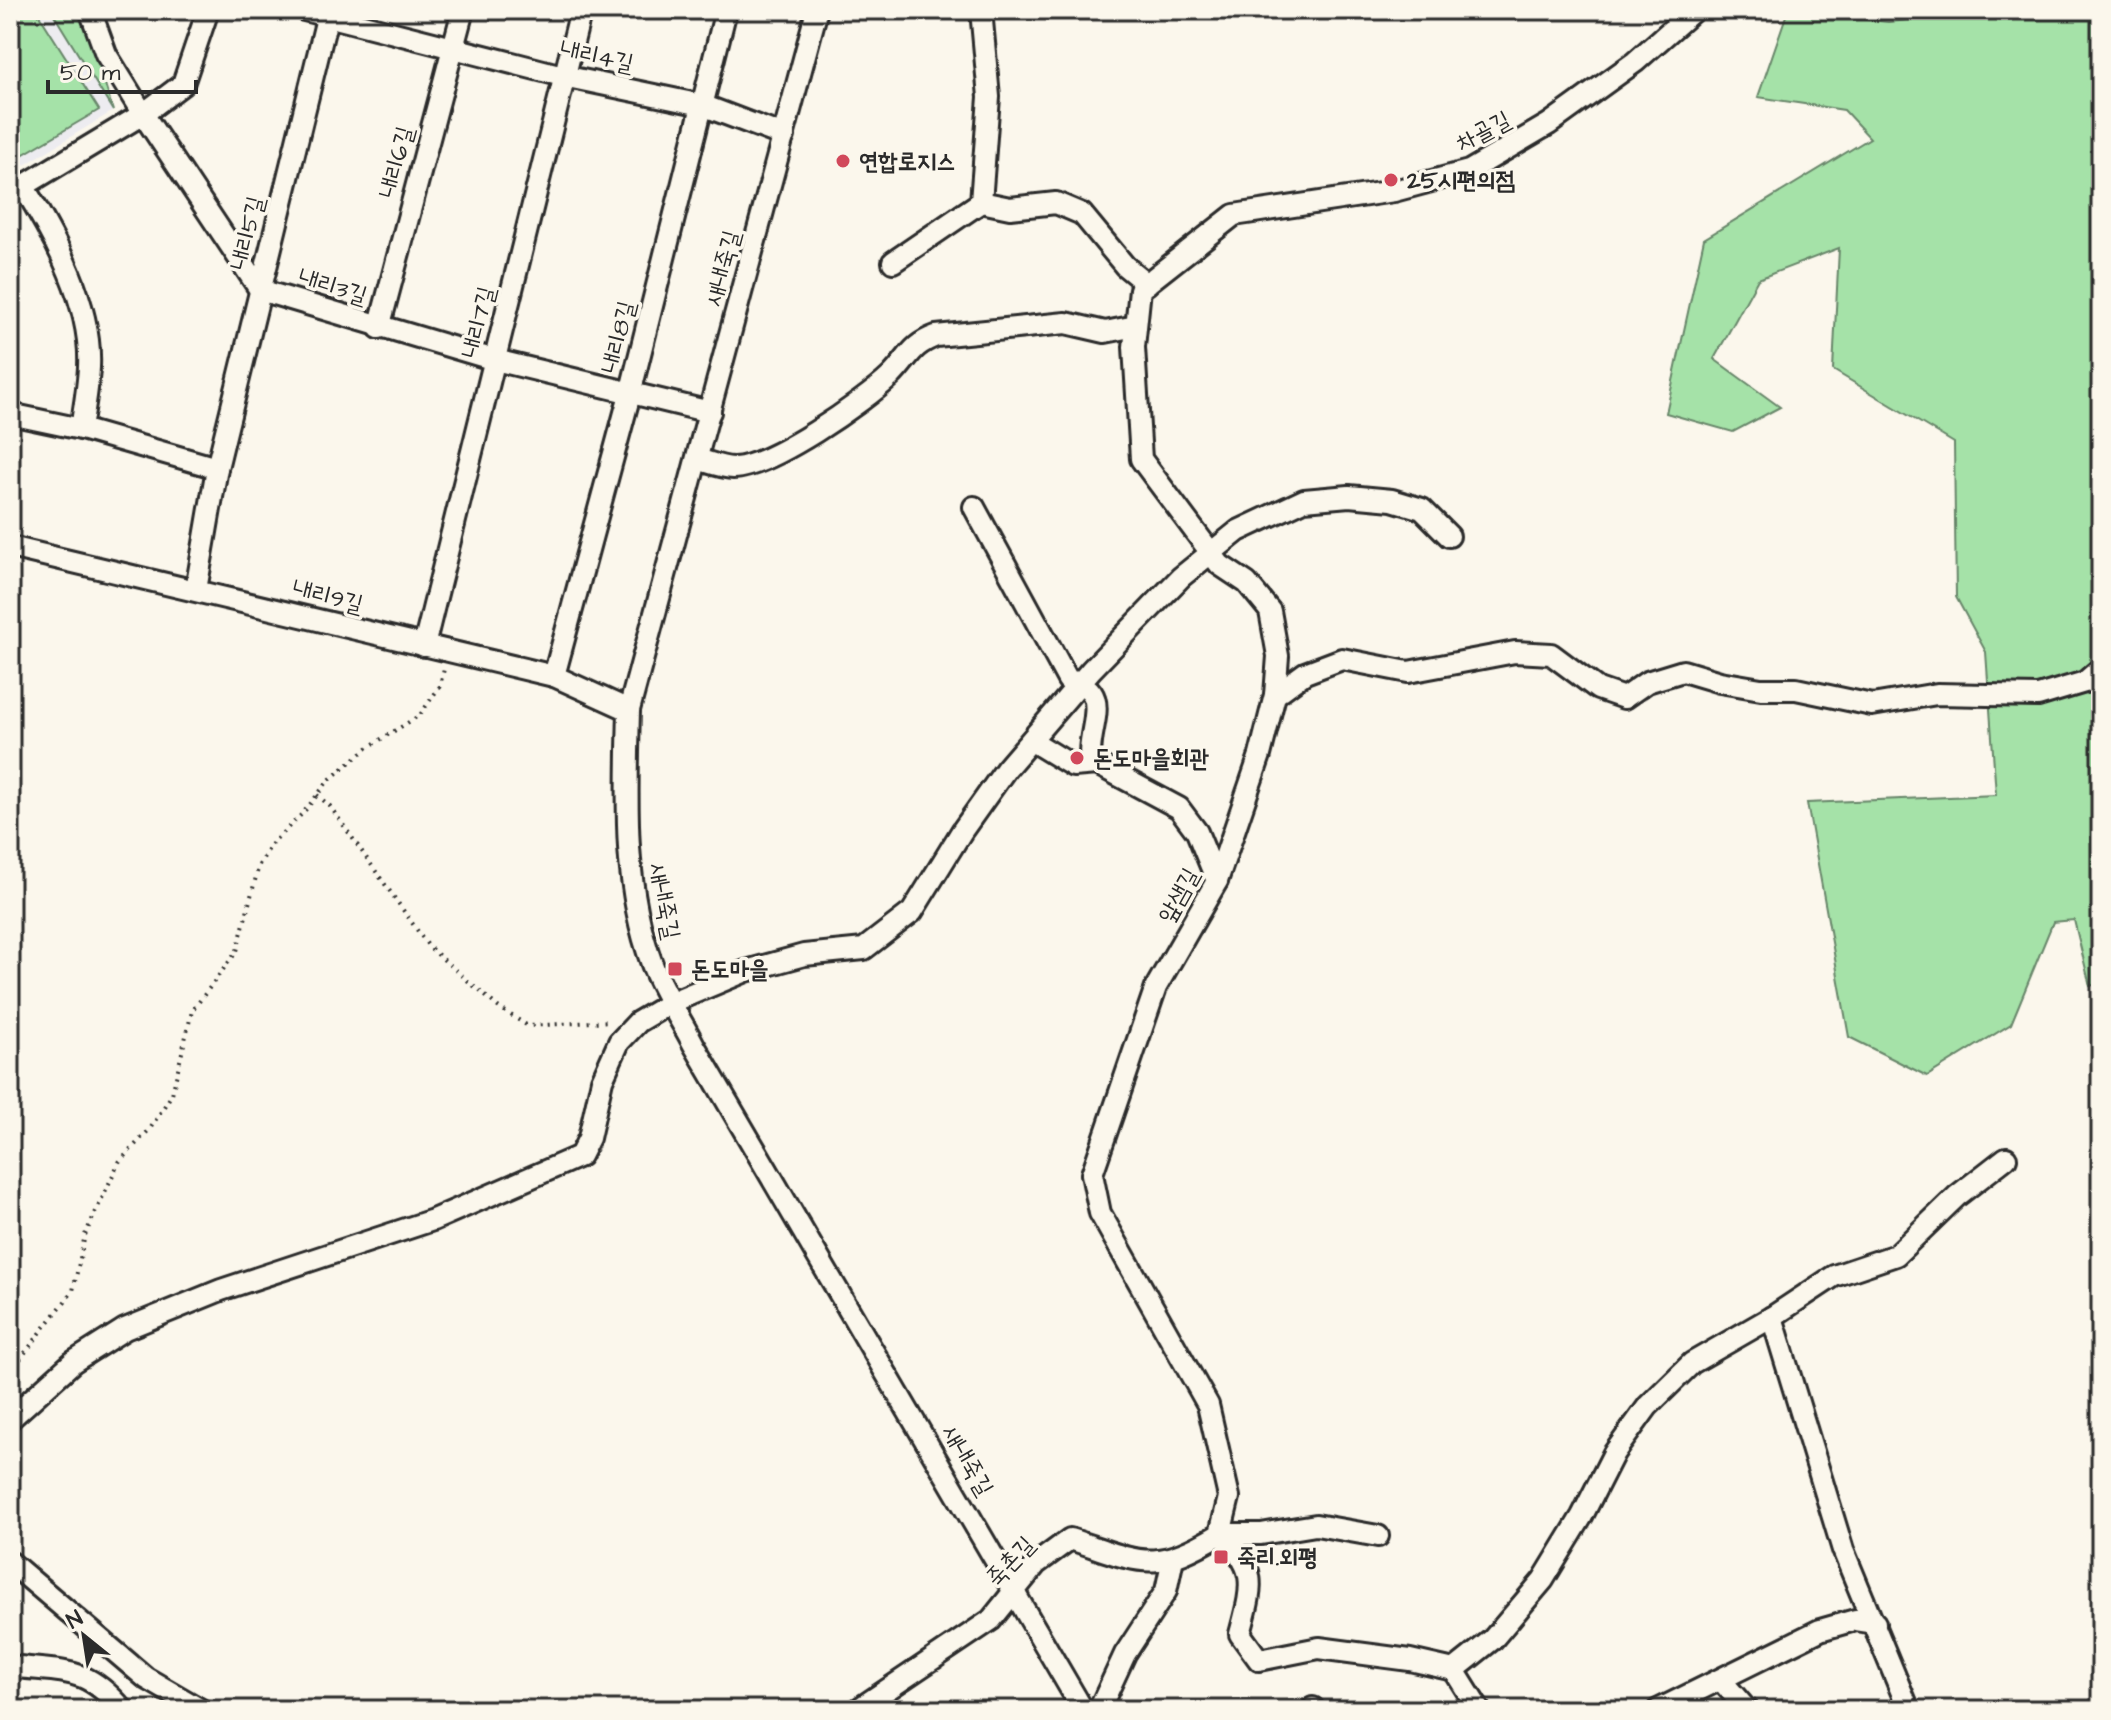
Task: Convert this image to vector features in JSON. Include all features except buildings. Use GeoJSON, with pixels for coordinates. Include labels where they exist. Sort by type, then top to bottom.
{"type":"FeatureCollection","features":[{"type":"Feature","properties":{"kind":"street","name":"내리3길"},"geometry":{"type":"LineString","coordinates":[[90,10],[106,54],[260,290],[379,328],[495,360],[710,412]]}},
{"type":"Feature","properties":{"kind":"street"},"geometry":{"type":"LineString","coordinates":[[81,429],[89,364],[80,306],[42,218],[16,190],[143,114],[183,84],[208,10]]}},
{"type":"Feature","properties":{"kind":"street","name":"내리4길"},"geometry":{"type":"LineString","coordinates":[[304,10],[328,13],[453,49],[563,76],[702,105],[784,136]]}},
{"type":"Feature","properties":{"kind":"street","name":"내리6길"},"geometry":{"type":"LineString","coordinates":[[379,328],[463,10]]}},
{"type":"Feature","properties":{"kind":"street","name":"내리7길"},"geometry":{"type":"LineString","coordinates":[[424,646],[581,10]]}},
{"type":"Feature","properties":{"kind":"street","name":"내리8길"},"geometry":{"type":"LineString","coordinates":[[554,676],[630,394],[726,10]]}},
{"type":"Feature","properties":{"kind":"street","name":"새내죽길"},"geometry":{"type":"LineString","coordinates":[[817,10],[629,710],[627,791],[632,884],[652,965],[672,1002],[1083,1710]]}},
{"type":"Feature","properties":{"kind":"street"},"geometry":{"type":"LineString","coordinates":[[981,10],[989,97],[981,202]]}},
{"type":"Feature","properties":{"kind":"street","name":"차골길"},"geometry":{"type":"LineString","coordinates":[[1143,286],[1234,215],[1394,191],[1469,171],[1549,124],[1635,62],[1694,10]]}},
{"type":"Feature","properties":{"kind":"street","name":"내리5길"},"geometry":{"type":"LineString","coordinates":[[196,590],[217,468],[328,13]]}},
{"type":"Feature","properties":{"kind":"street"},"geometry":{"type":"LineString","coordinates":[[893,262],[981,202],[1010,208],[1056,203],[1082,214],[1143,286]]}},
{"type":"Feature","properties":{"kind":"street","name":"앞샘길"},"geometry":{"type":"LineString","coordinates":[[1143,286],[1134,347],[1141,459],[1220,565],[1247,583],[1270,611],[1278,656],[1275,695],[1260,755],[1217,881],[1156,987],[1092,1174],[1100,1213],[1208,1405],[1229,1497],[1220,1534]]}},
{"type":"Feature","properties":{"kind":"street"},"geometry":{"type":"LineString","coordinates":[[697,459],[734,468],[790,447],[852,407],[892,375],[919,342],[936,336],[1066,323],[1105,332],[1136,326]]}},
{"type":"Feature","properties":{"kind":"street"},"geometry":{"type":"LineString","coordinates":[[10,414],[81,429],[217,468]]}},
{"type":"Feature","properties":{"kind":"street"},"geometry":{"type":"LineString","coordinates":[[10,1419],[73,1362],[125,1329],[221,1290],[433,1220],[580,1156],[589,1138],[602,1080],[619,1042],[631,1029],[672,1002],[746,971],[804,955],[864,949],[912,912],[962,831],[1006,769],[1081,682],[1181,577],[1238,531],[1304,500],[1319,498],[1392,500],[1422,509],[1449,536]]}},
{"type":"Feature","properties":{"kind":"street"},"geometry":{"type":"LineString","coordinates":[[974,507],[1068,680],[1081,682],[1093,694],[1098,711],[1089,753],[1092,764]]}},
{"type":"Feature","properties":{"kind":"street","name":"내리9길"},"geometry":{"type":"LineString","coordinates":[[10,547],[554,676],[629,710]]}},
{"type":"Feature","properties":{"kind":"street"},"geometry":{"type":"LineString","coordinates":[[1275,695],[1305,673],[1342,659],[1408,672],[1515,652],[1551,654],[1598,689],[1624,698],[1647,682],[1683,671],[1720,682],[1761,689],[1796,689],[1872,705],[1937,694],[2038,696],[2085,682],[2101,668]]}},
{"type":"Feature","properties":{"kind":"street"},"geometry":{"type":"LineString","coordinates":[[1032,741],[1073,766],[1092,764],[1139,784],[1179,808],[1197,832],[1217,881]]}},
{"type":"Feature","properties":{"kind":"street"},"geometry":{"type":"LineString","coordinates":[[1220,1534],[1242,1552],[1252,1588],[1240,1634],[1259,1660],[1319,1648],[1454,1670],[1493,1639],[1543,1580],[1582,1516],[1614,1453],[1648,1406],[1692,1363],[1772,1317],[1834,1276],[1896,1255],[1957,1196],[2006,1158]]}},
{"type":"Feature","properties":{"kind":"street"},"geometry":{"type":"LineString","coordinates":[[1772,1317],[1843,1550],[1909,1710]]}},
{"type":"Feature","properties":{"kind":"street"},"geometry":{"type":"LineString","coordinates":[[1220,1534],[1261,1534],[1316,1525],[1378,1536]]}},
{"type":"Feature","properties":{"kind":"street","name":"죽촌길"},"geometry":{"type":"LineString","coordinates":[[857,1710],[991,1620],[1036,1564],[1070,1539],[1143,1563],[1184,1556],[1220,1534]]}},
{"type":"Feature","properties":{"kind":"street"},"geometry":{"type":"LineString","coordinates":[[1099,1710],[1125,1654],[1166,1591],[1173,1558]]}},
{"type":"Feature","properties":{"kind":"street"},"geometry":{"type":"LineString","coordinates":[[10,1562],[146,1678],[201,1710]]}},
{"type":"Feature","properties":{"kind":"street"},"geometry":{"type":"LineString","coordinates":[[1658,1710],[1694,1689],[1721,1680],[1820,1630],[1855,1620],[1875,1623]]}},
{"type":"Feature","properties":{"kind":"street"},"geometry":{"type":"LineString","coordinates":[[101,1684],[122,1659]]}},
{"type":"Feature","properties":{"kind":"street"},"geometry":{"type":"LineString","coordinates":[[10,1666],[81,1675],[101,1684],[123,1710]]}},
{"type":"Feature","properties":{"kind":"street"},"geometry":{"type":"LineString","coordinates":[[1454,1670],[1479,1710]]}},
{"type":"Feature","properties":{"kind":"street"},"geometry":{"type":"LineString","coordinates":[[1721,1680],[1747,1710]]}},
{"type":"Feature","properties":{"kind":"path"},"geometry":{"type":"LineString","coordinates":[[10,1372],[73,1291],[85,1235],[119,1162],[150,1129],[172,1094],[192,1011],[237,951],[259,865],[273,842],[367,748],[420,715],[440,686],[448,651]]}},
{"type":"Feature","properties":{"kind":"path"},"geometry":{"type":"LineString","coordinates":[[317,795],[330,806],[429,947],[498,1007],[528,1026],[610,1021],[631,1029]]}},
{"type":"Feature","properties":{"kind":"shaded area"},"geometry":{"type":"Polygon","coordinates":[[[10,10],[51,10],[113,111],[10,174],[10,10]]]}},
{"type":"Feature","properties":{"kind":"green space"},"geometry":{"type":"Polygon","coordinates":[[[10,10],[36,10],[99,110],[10,162],[10,10]]]}},
{"type":"Feature","properties":{"kind":"green space"},"geometry":{"type":"Polygon","coordinates":[[[51,10],[83,10],[113,111],[51,10]]]}},
{"type":"Feature","properties":{"kind":"green space"},"geometry":{"type":"Polygon","coordinates":[[[1788,10],[1888,22],[2021,10],[2085,10],[2101,27],[2101,983],[2090,986],[2074,920],[2053,922],[2011,1024],[1927,1076],[1849,1037],[1807,803],[1996,795],[1986,652],[1956,597],[1954,443],[1833,370],[1839,248],[1758,279],[1714,359],[1780,407],[1733,432],[1666,413],[1704,239],[1870,138],[1844,110],[1758,97],[1788,10]]]}},
{"type":"Feature","properties":{"kind":"place","name":"연합로지스"},"geometry":{"type":"Point","coordinates":[843,161]}},
{"type":"Feature","properties":{"kind":"place","name":"25시편의점"},"geometry":{"type":"Point","coordinates":[1391,180]}},
{"type":"Feature","properties":{"kind":"place","name":"돈도마을회관"},"geometry":{"type":"Point","coordinates":[1077,758]}},
{"type":"Feature","properties":{"kind":"place","name":"돈도마을"},"geometry":{"type":"Point","coordinates":[675,969]}},
{"type":"Feature","properties":{"kind":"place","name":"죽리.외평"},"geometry":{"type":"Point","coordinates":[1221,1557]}}]}
